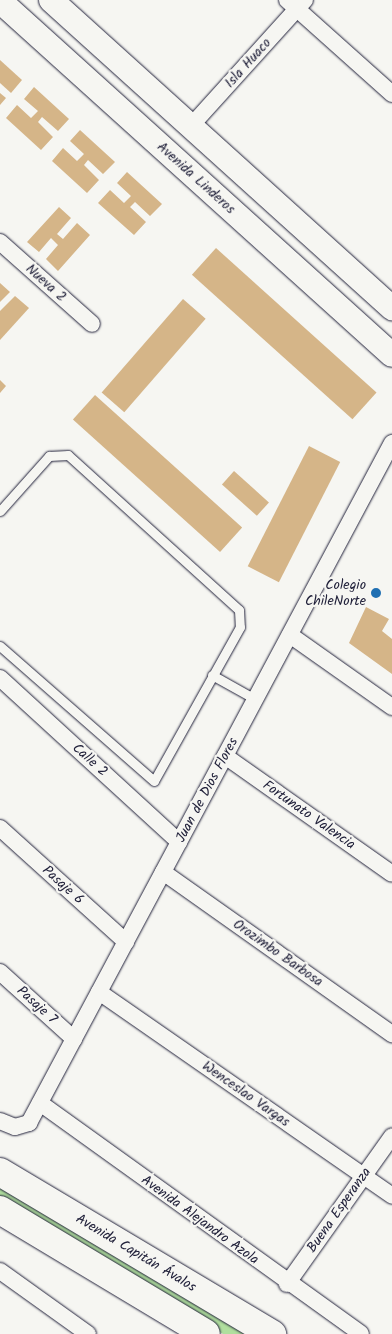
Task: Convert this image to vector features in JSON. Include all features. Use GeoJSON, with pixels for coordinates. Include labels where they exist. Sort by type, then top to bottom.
{"type":"FeatureCollection","features":[{"type":"Feature","properties":{"kind":"highway","name":"Avenida Capitán Ávalos"},"geometry":{"type":"LineString","coordinates":[[0,1172],[272,1334]]}},
{"type":"Feature","properties":{"kind":"highway"},"geometry":{"type":"LineString","coordinates":[[0,1210],[206,1334]]}},
{"type":"Feature","properties":{"kind":"street","name":"Avenida Linderos"},"geometry":{"type":"LineString","coordinates":[[0,0],[392,354]]}},
{"type":"Feature","properties":{"kind":"street"},"geometry":{"type":"LineString","coordinates":[[50,0],[392,308]]}},
{"type":"Feature","properties":{"kind":"street"},"geometry":{"type":"LineString","coordinates":[[296,3],[392,94]]}},
{"type":"Feature","properties":{"kind":"street","name":"Isla Huaco"},"geometry":{"type":"LineString","coordinates":[[191,126],[296,3]]}},
{"type":"Feature","properties":{"kind":"street","name":"Nueva 2"},"geometry":{"type":"LineString","coordinates":[[0,242],[92,324]]}},
{"type":"Feature","properties":{"kind":"street","name":"Juan de Dios Flores"},"geometry":{"type":"LineString","coordinates":[[7,1124],[29,1123],[392,443]]}},
{"type":"Feature","properties":{"kind":"street"},"geometry":{"type":"LineString","coordinates":[[290,635],[392,708]]}},
{"type":"Feature","properties":{"kind":"street","name":"Calle 2"},"geometry":{"type":"LineString","coordinates":[[0,678],[179,842]]}},
{"type":"Feature","properties":{"kind":"street","name":"Fortunato Valencia"},"geometry":{"type":"LineString","coordinates":[[225,756],[392,874]]}},
{"type":"Feature","properties":{"kind":"street","name":"Pasaje 6"},"geometry":{"type":"LineString","coordinates":[[0,828],[126,942]]}},
{"type":"Feature","properties":{"kind":"street","name":"Orozimbo Barbosa"},"geometry":{"type":"LineString","coordinates":[[163,872],[392,1034]]}},
{"type":"Feature","properties":{"kind":"street","name":"Pasaje 7"},"geometry":{"type":"LineString","coordinates":[[0,972],[74,1039]]}},
{"type":"Feature","properties":{"kind":"street","name":"Wenceslao Vargas"},"geometry":{"type":"LineString","coordinates":[[99,992],[392,1196]]}},
{"type":"Feature","properties":{"kind":"street","name":"Avenida Alejandro Azola"},"geometry":{"type":"LineString","coordinates":[[40,1103],[287,1284],[360,1334]]}},
{"type":"Feature","properties":{"kind":"street"},"geometry":{"type":"LineString","coordinates":[[0,1114],[7,1124]]}},
{"type":"Feature","properties":{"kind":"street","name":"Buena Esperanza"},"geometry":{"type":"LineString","coordinates":[[287,1284],[392,1136]]}},
{"type":"Feature","properties":{"kind":"street"},"geometry":{"type":"LineString","coordinates":[[0,1271],[88,1334]]}},
{"type":"Feature","properties":{"kind":"lane"},"geometry":{"type":"LineString","coordinates":[[0,511],[49,456],[68,455],[239,610],[240,627],[154,781],[0,646]]}},
{"type":"Feature","properties":{"kind":"lane"},"geometry":{"type":"LineString","coordinates":[[212,675],[255,700]]}},
{"type":"Feature","properties":{"kind":"green space"},"geometry":{"type":"Polygon","coordinates":[[[0,1179],[256,1334],[223,1334],[0,1201],[0,1179]]]}},
{"type":"Feature","properties":{"kind":"building"},"geometry":{"type":"Polygon","coordinates":[[[0,60],[22,80],[11,93],[0,83],[0,60]]]}},
{"type":"Feature","properties":{"kind":"building"},"geometry":{"type":"Polygon","coordinates":[[[34,87],[69,119],[58,131],[42,117],[38,122],[53,137],[41,150],[6,118],[17,105],[31,118],[38,111],[24,99],[34,87]]]}},
{"type":"Feature","properties":{"kind":"building"},"geometry":{"type":"Polygon","coordinates":[[[0,93],[6,98],[0,105],[0,93]]]}},
{"type":"Feature","properties":{"kind":"building"},"geometry":{"type":"Polygon","coordinates":[[[80,130],[115,162],[103,174],[88,160],[84,165],[99,180],[87,193],[52,161],[63,148],[77,161],[84,154],[70,141],[80,130]]]}},
{"type":"Feature","properties":{"kind":"building"},"geometry":{"type":"Polygon","coordinates":[[[127,172],[162,204],[150,216],[135,202],[130,207],[146,222],[134,235],[98,203],[110,190],[124,203],[131,196],[117,183],[127,172]]]}},
{"type":"Feature","properties":{"kind":"building"},"geometry":{"type":"Polygon","coordinates":[[[59,207],[71,218],[57,234],[63,239],[77,223],[90,235],[58,271],[46,259],[58,245],[51,238],[39,252],[27,242],[59,207]]]}},
{"type":"Feature","properties":{"kind":"building"},"geometry":{"type":"Polygon","coordinates":[[[216,248],[377,393],[352,419],[192,275],[216,248]]]}},
{"type":"Feature","properties":{"kind":"building"},"geometry":{"type":"Polygon","coordinates":[[[0,283],[10,292],[0,302],[0,283]]]}},
{"type":"Feature","properties":{"kind":"building"},"geometry":{"type":"Polygon","coordinates":[[[15,296],[29,308],[0,340],[0,311],[15,296]]]}},
{"type":"Feature","properties":{"kind":"building"},"geometry":{"type":"Polygon","coordinates":[[[183,299],[206,319],[124,412],[102,393],[183,299]]]}},
{"type":"Feature","properties":{"kind":"building"},"geometry":{"type":"Polygon","coordinates":[[[0,380],[6,386],[0,393],[0,380]]]}},
{"type":"Feature","properties":{"kind":"building"},"geometry":{"type":"Polygon","coordinates":[[[95,395],[242,527],[220,552],[73,420],[95,395]]]}},
{"type":"Feature","properties":{"kind":"building"},"geometry":{"type":"Polygon","coordinates":[[[309,446],[340,462],[279,582],[248,566],[309,446]]]}},
{"type":"Feature","properties":{"kind":"building"},"geometry":{"type":"Polygon","coordinates":[[[234,471],[269,502],[257,516],[222,484],[234,471]]]}},
{"type":"Feature","properties":{"kind":"building"},"geometry":{"type":"Polygon","coordinates":[[[366,607],[389,619],[382,631],[392,639],[392,674],[349,643],[366,607]]]}},
{"type":"Feature","properties":{"kind":"place","name":"Colegio ChileNorte"},"geometry":{"type":"Point","coordinates":[376,593]}}]}
